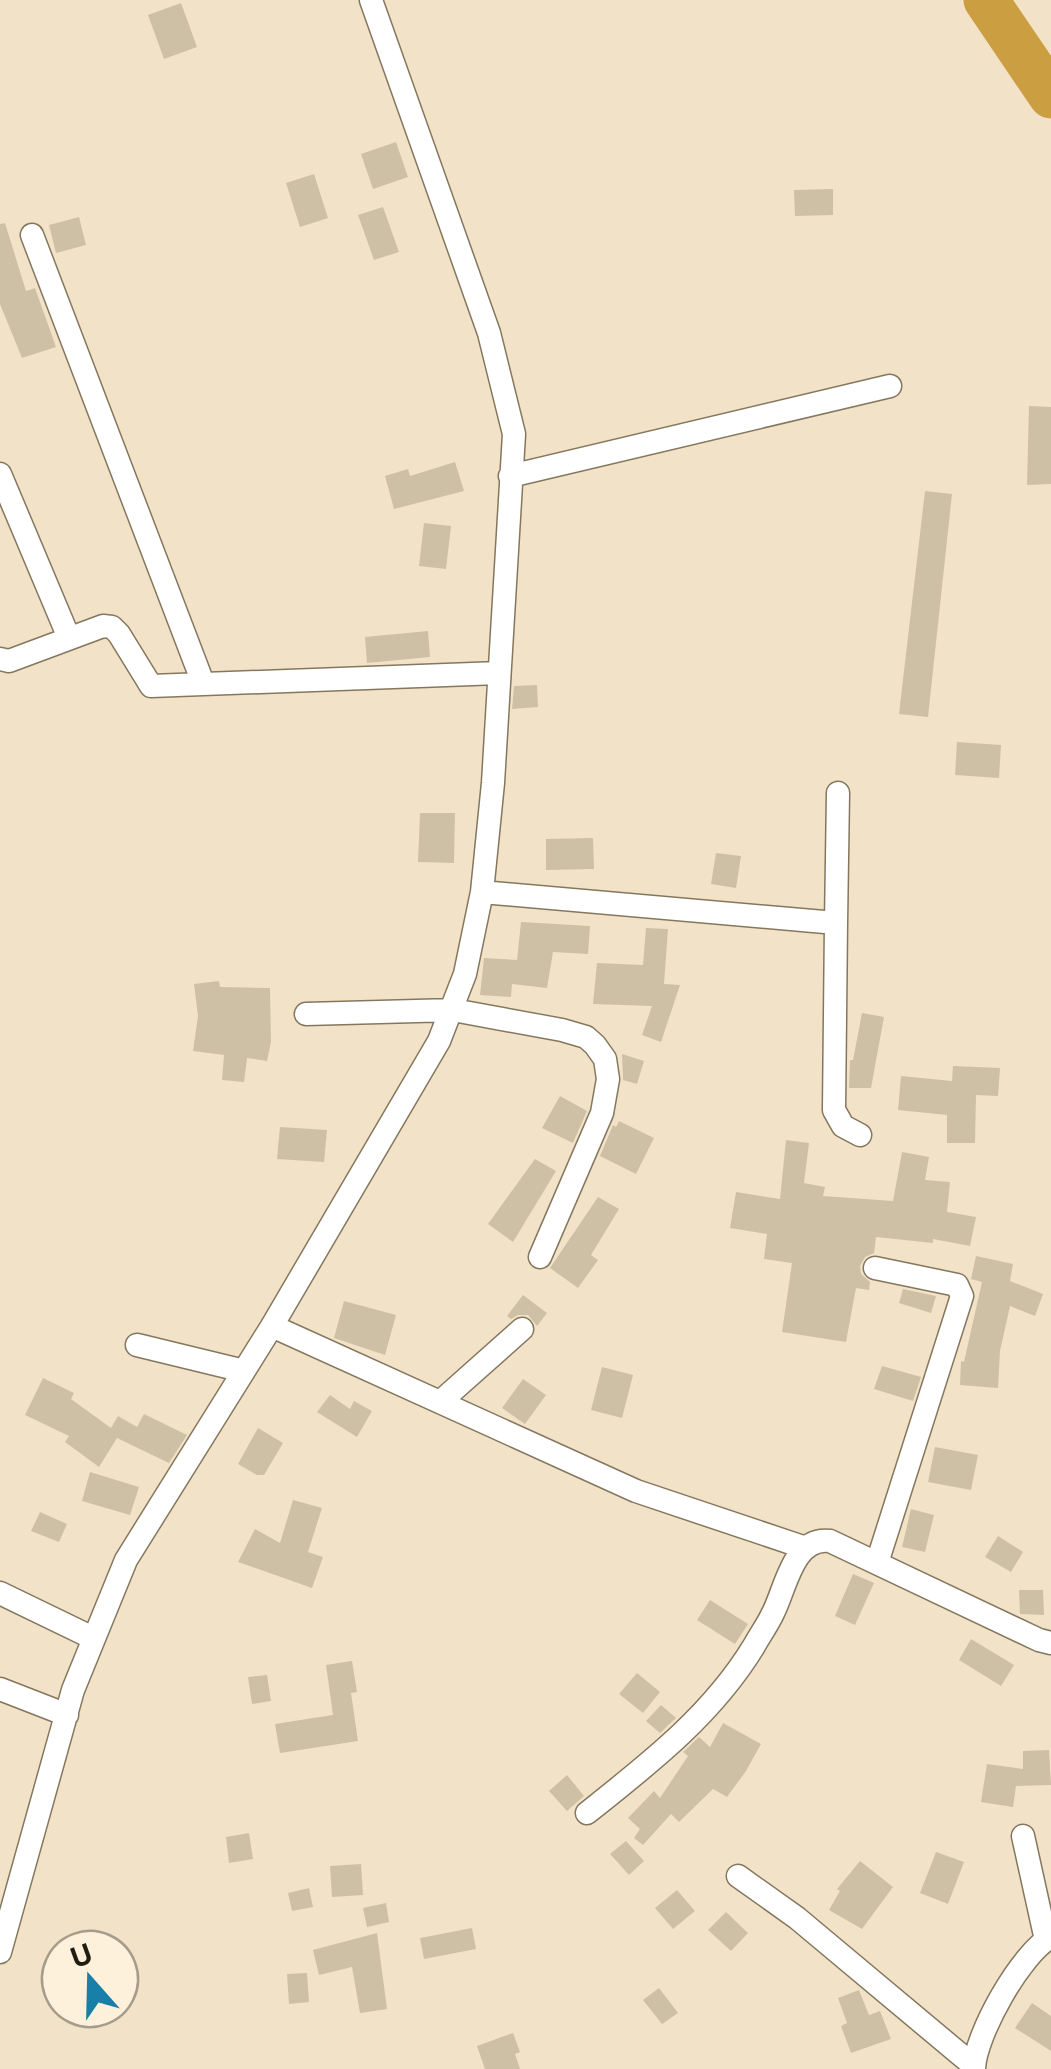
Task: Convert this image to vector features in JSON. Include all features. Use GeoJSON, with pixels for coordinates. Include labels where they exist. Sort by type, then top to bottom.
{"type":"FeatureCollection","features":[{"type":"Feature","properties":{"kind":"street"},"geometry":{"type":"LineString","coordinates":[[0,1952],[8,1895],[93,1638],[126,1560],[272,1326],[439,1041],[453,1010],[471,949],[482,892],[493,783],[514,434],[489,334],[371,0]]}},
{"type":"Feature","properties":{"kind":"street"},"geometry":{"type":"LineString","coordinates":[[32,234],[203,683]]}},
{"type":"Feature","properties":{"kind":"street"},"geometry":{"type":"LineString","coordinates":[[510,476],[890,386]]}},
{"type":"Feature","properties":{"kind":"street"},"geometry":{"type":"LineString","coordinates":[[0,474],[69,638]]}},
{"type":"Feature","properties":{"kind":"street"},"geometry":{"type":"LineString","coordinates":[[0,659],[9,660],[103,626],[112,627],[152,686],[499,672]]}},
{"type":"Feature","properties":{"kind":"street"},"geometry":{"type":"LineString","coordinates":[[838,793],[834,1110],[844,1126],[860,1135]]}},
{"type":"Feature","properties":{"kind":"street"},"geometry":{"type":"LineString","coordinates":[[482,892],[836,923]]}},
{"type":"Feature","properties":{"kind":"street"},"geometry":{"type":"LineString","coordinates":[[306,1014],[453,1010],[586,1036],[605,1059],[608,1079],[602,1113],[540,1258]]}},
{"type":"Feature","properties":{"kind":"street"},"geometry":{"type":"LineString","coordinates":[[875,1268],[957,1286],[962,1296],[877,1564]]}},
{"type":"Feature","properties":{"kind":"street"},"geometry":{"type":"LineString","coordinates":[[272,1326],[636,1491],[806,1548]]}},
{"type":"Feature","properties":{"kind":"street"},"geometry":{"type":"LineString","coordinates":[[440,1402],[522,1329]]}},
{"type":"Feature","properties":{"kind":"street"},"geometry":{"type":"LineString","coordinates":[[137,1345],[244,1372]]}},
{"type":"Feature","properties":{"kind":"street"},"geometry":{"type":"LineString","coordinates":[[587,1813],[670,1747],[734,1679],[773,1614],[795,1560],[806,1548],[822,1540],[1039,1640],[1051,1642]]}},
{"type":"Feature","properties":{"kind":"street"},"geometry":{"type":"LineString","coordinates":[[0,1593],[93,1638]]}},
{"type":"Feature","properties":{"kind":"street"},"geometry":{"type":"LineString","coordinates":[[0,1690],[67,1715]]}},
{"type":"Feature","properties":{"kind":"street"},"geometry":{"type":"LineString","coordinates":[[738,1876],[798,1918],[974,2068],[982,2031],[1028,1955],[1048,1938],[1024,1836]]}},
{"type":"Feature","properties":{"kind":"building"},"geometry":{"type":"Polygon","coordinates":[[[181,3],[197,47],[164,59],[148,15],[181,3]]]}},
{"type":"Feature","properties":{"kind":"building"},"geometry":{"type":"Polygon","coordinates":[[[396,142],[408,177],[373,189],[361,154],[396,142]]]}},
{"type":"Feature","properties":{"kind":"building"},"geometry":{"type":"Polygon","coordinates":[[[314,174],[328,218],[300,227],[286,183],[314,174]]]}},
{"type":"Feature","properties":{"kind":"building"},"geometry":{"type":"Polygon","coordinates":[[[833,189],[833,215],[795,216],[794,190],[833,189]]]}},
{"type":"Feature","properties":{"kind":"building"},"geometry":{"type":"Polygon","coordinates":[[[383,207],[399,252],[374,260],[358,215],[383,207]]]}},
{"type":"Feature","properties":{"kind":"building"},"geometry":{"type":"Polygon","coordinates":[[[79,217],[86,245],[56,253],[49,225],[79,217]]]}},
{"type":"Feature","properties":{"kind":"building"},"geometry":{"type":"Polygon","coordinates":[[[5,223],[26,291],[35,288],[56,347],[22,358],[0,304],[0,224],[5,223]]]}},
{"type":"Feature","properties":{"kind":"building"},"geometry":{"type":"Polygon","coordinates":[[[1029,406],[1051,407],[1051,484],[1027,485],[1029,406]]]}},
{"type":"Feature","properties":{"kind":"building"},"geometry":{"type":"Polygon","coordinates":[[[455,462],[464,491],[394,509],[385,476],[408,469],[410,476],[455,462]]]}},
{"type":"Feature","properties":{"kind":"building"},"geometry":{"type":"Polygon","coordinates":[[[925,491],[952,494],[928,717],[899,714],[925,491]]]}},
{"type":"Feature","properties":{"kind":"building"},"geometry":{"type":"Polygon","coordinates":[[[424,523],[451,526],[446,569],[419,566],[424,523]]]}},
{"type":"Feature","properties":{"kind":"building"},"geometry":{"type":"Polygon","coordinates":[[[428,631],[430,657],[367,663],[365,637],[428,631]]]}},
{"type":"Feature","properties":{"kind":"building"},"geometry":{"type":"Polygon","coordinates":[[[537,685],[538,707],[512,709],[514,686],[537,685]]]}},
{"type":"Feature","properties":{"kind":"building"},"geometry":{"type":"Polygon","coordinates":[[[957,742],[1001,745],[999,778],[955,775],[957,742]]]}},
{"type":"Feature","properties":{"kind":"building"},"geometry":{"type":"Polygon","coordinates":[[[420,813],[455,813],[454,863],[418,862],[420,813]]]}},
{"type":"Feature","properties":{"kind":"building"},"geometry":{"type":"Polygon","coordinates":[[[593,838],[594,869],[546,870],[546,839],[593,838]]]}},
{"type":"Feature","properties":{"kind":"building"},"geometry":{"type":"Polygon","coordinates":[[[716,853],[741,856],[736,888],[711,884],[716,853]]]}},
{"type":"Feature","properties":{"kind":"building"},"geometry":{"type":"Polygon","coordinates":[[[521,922],[590,926],[588,954],[553,952],[547,988],[512,984],[511,997],[480,995],[484,958],[517,960],[521,922]]]}},
{"type":"Feature","properties":{"kind":"building"},"geometry":{"type":"Polygon","coordinates":[[[646,928],[668,929],[664,984],[680,985],[661,1042],[642,1035],[652,1006],[593,1004],[597,963],[643,965],[646,928]]]}},
{"type":"Feature","properties":{"kind":"building"},"geometry":{"type":"Polygon","coordinates":[[[219,981],[220,987],[270,988],[271,1042],[267,1061],[247,1058],[244,1082],[222,1080],[224,1055],[193,1051],[198,1016],[194,984],[219,981]]]}},
{"type":"Feature","properties":{"kind":"building"},"geometry":{"type":"Polygon","coordinates":[[[862,1013],[884,1017],[871,1088],[849,1088],[850,1060],[862,1013]]]}},
{"type":"Feature","properties":{"kind":"building"},"geometry":{"type":"Polygon","coordinates":[[[622,1054],[644,1061],[637,1084],[623,1080],[622,1054]]]}},
{"type":"Feature","properties":{"kind":"building"},"geometry":{"type":"Polygon","coordinates":[[[953,1066],[1000,1068],[998,1096],[976,1095],[975,1143],[947,1143],[947,1115],[898,1110],[901,1076],[952,1081],[953,1066]]]}},
{"type":"Feature","properties":{"kind":"building"},"geometry":{"type":"Polygon","coordinates":[[[560,1096],[587,1111],[573,1143],[542,1128],[560,1096]]]}},
{"type":"Feature","properties":{"kind":"building"},"geometry":{"type":"Polygon","coordinates":[[[619,1121],[654,1138],[636,1174],[600,1156],[613,1125],[616,1127],[619,1121]]]}},
{"type":"Feature","properties":{"kind":"building"},"geometry":{"type":"Polygon","coordinates":[[[280,1127],[327,1130],[324,1162],[277,1159],[280,1127]]]}},
{"type":"Feature","properties":{"kind":"building"},"geometry":{"type":"Polygon","coordinates":[[[786,1140],[809,1143],[804,1183],[825,1187],[823,1196],[893,1201],[902,1152],[929,1157],[925,1180],[950,1182],[947,1212],[976,1217],[970,1246],[933,1239],[933,1243],[876,1237],[874,1253],[865,1257],[860,1266],[861,1274],[870,1282],[869,1290],[856,1288],[846,1342],[782,1332],[792,1263],[764,1259],[767,1234],[730,1228],[736,1192],[780,1199],[786,1140]]]}},
{"type":"Feature","properties":{"kind":"building"},"geometry":{"type":"Polygon","coordinates":[[[535,1159],[556,1171],[513,1242],[488,1224],[535,1159]]]}},
{"type":"Feature","properties":{"kind":"building"},"geometry":{"type":"Polygon","coordinates":[[[598,1197],[619,1209],[591,1255],[598,1260],[578,1288],[550,1268],[598,1197]]]}},
{"type":"Feature","properties":{"kind":"building"},"geometry":{"type":"Polygon","coordinates":[[[976,1256],[1013,1264],[1010,1281],[1043,1294],[1035,1316],[1010,1306],[1000,1351],[998,1388],[960,1385],[961,1361],[964,1362],[982,1282],[971,1279],[976,1256]]]}},
{"type":"Feature","properties":{"kind":"building"},"geometry":{"type":"Polygon","coordinates":[[[903,1289],[936,1296],[931,1313],[899,1303],[903,1289]]]}},
{"type":"Feature","properties":{"kind":"building"},"geometry":{"type":"Polygon","coordinates":[[[523,1295],[547,1313],[537,1326],[528,1315],[511,1319],[507,1316],[523,1295]]]}},
{"type":"Feature","properties":{"kind":"building"},"geometry":{"type":"Polygon","coordinates":[[[344,1301],[396,1315],[385,1355],[334,1338],[344,1301]]]}},
{"type":"Feature","properties":{"kind":"building"},"geometry":{"type":"Polygon","coordinates":[[[882,1366],[921,1377],[913,1401],[874,1389],[882,1366]]]}},
{"type":"Feature","properties":{"kind":"building"},"geometry":{"type":"Polygon","coordinates":[[[602,1367],[633,1375],[622,1418],[591,1410],[602,1367]]]}},
{"type":"Feature","properties":{"kind":"building"},"geometry":{"type":"Polygon","coordinates":[[[43,1378],[74,1393],[71,1399],[111,1428],[118,1416],[137,1427],[144,1414],[187,1435],[169,1463],[117,1438],[99,1467],[65,1442],[69,1436],[25,1415],[43,1378]]]}},
{"type":"Feature","properties":{"kind":"building"},"geometry":{"type":"Polygon","coordinates":[[[523,1379],[546,1395],[525,1424],[502,1408],[523,1379]]]}},
{"type":"Feature","properties":{"kind":"building"},"geometry":{"type":"Polygon","coordinates":[[[330,1395],[350,1409],[354,1401],[372,1411],[357,1437],[317,1412],[330,1395]]]}},
{"type":"Feature","properties":{"kind":"building"},"geometry":{"type":"Polygon","coordinates":[[[258,1428],[283,1443],[264,1475],[238,1464],[258,1428]]]}},
{"type":"Feature","properties":{"kind":"building"},"geometry":{"type":"Polygon","coordinates":[[[935,1447],[978,1455],[971,1490],[928,1482],[935,1447]]]}},
{"type":"Feature","properties":{"kind":"building"},"geometry":{"type":"Polygon","coordinates":[[[90,1472],[139,1487],[130,1515],[82,1501],[90,1472]]]}},
{"type":"Feature","properties":{"kind":"building"},"geometry":{"type":"Polygon","coordinates":[[[293,1500],[322,1508],[308,1552],[323,1557],[312,1588],[238,1562],[255,1529],[280,1543],[293,1500]]]}},
{"type":"Feature","properties":{"kind":"building"},"geometry":{"type":"Polygon","coordinates":[[[911,1509],[934,1515],[925,1552],[902,1547],[911,1509]]]}},
{"type":"Feature","properties":{"kind":"building"},"geometry":{"type":"Polygon","coordinates":[[[40,1512],[67,1524],[59,1542],[31,1531],[40,1512]]]}},
{"type":"Feature","properties":{"kind":"building"},"geometry":{"type":"Polygon","coordinates":[[[998,1536],[1023,1552],[1011,1572],[985,1557],[998,1536]]]}},
{"type":"Feature","properties":{"kind":"building"},"geometry":{"type":"Polygon","coordinates":[[[853,1574],[874,1583],[855,1625],[835,1616],[853,1574]]]}},
{"type":"Feature","properties":{"kind":"building"},"geometry":{"type":"Polygon","coordinates":[[[1019,1590],[1043,1590],[1044,1615],[1020,1614],[1019,1590]]]}},
{"type":"Feature","properties":{"kind":"building"},"geometry":{"type":"Polygon","coordinates":[[[710,1600],[748,1624],[735,1644],[697,1620],[710,1600]]]}},
{"type":"Feature","properties":{"kind":"building"},"geometry":{"type":"Polygon","coordinates":[[[971,1639],[1014,1665],[1001,1686],[959,1660],[971,1639]]]}},
{"type":"Feature","properties":{"kind":"building"},"geometry":{"type":"Polygon","coordinates":[[[352,1661],[357,1692],[351,1693],[358,1741],[280,1753],[275,1724],[333,1715],[326,1665],[352,1661]]]}},
{"type":"Feature","properties":{"kind":"building"},"geometry":{"type":"Polygon","coordinates":[[[637,1673],[660,1692],[643,1713],[619,1694],[637,1673]]]}},
{"type":"Feature","properties":{"kind":"building"},"geometry":{"type":"Polygon","coordinates":[[[267,1675],[271,1701],[252,1704],[248,1677],[267,1675]]]}},
{"type":"Feature","properties":{"kind":"building"},"geometry":{"type":"Polygon","coordinates":[[[661,1705],[676,1718],[660,1733],[646,1721],[661,1705]]]}},
{"type":"Feature","properties":{"kind":"building"},"geometry":{"type":"Polygon","coordinates":[[[723,1723],[761,1744],[746,1771],[727,1797],[713,1789],[679,1822],[671,1814],[643,1845],[634,1838],[640,1829],[628,1818],[654,1791],[660,1798],[688,1756],[683,1752],[699,1737],[710,1747],[723,1723]]]}},
{"type":"Feature","properties":{"kind":"building"},"geometry":{"type":"Polygon","coordinates":[[[1049,1750],[1051,1785],[1016,1786],[1013,1807],[981,1802],[987,1764],[1023,1769],[1023,1751],[1049,1750]]]}},
{"type":"Feature","properties":{"kind":"building"},"geometry":{"type":"Polygon","coordinates":[[[567,1775],[584,1796],[567,1811],[549,1791],[567,1775]]]}},
{"type":"Feature","properties":{"kind":"building"},"geometry":{"type":"Polygon","coordinates":[[[249,1833],[253,1859],[229,1863],[226,1837],[249,1833]]]}},
{"type":"Feature","properties":{"kind":"building"},"geometry":{"type":"Polygon","coordinates":[[[626,1841],[644,1861],[629,1875],[610,1854],[626,1841]]]}},
{"type":"Feature","properties":{"kind":"building"},"geometry":{"type":"Polygon","coordinates":[[[936,1852],[964,1862],[948,1904],[920,1893],[936,1852]]]}},
{"type":"Feature","properties":{"kind":"building"},"geometry":{"type":"Polygon","coordinates":[[[860,1861],[893,1887],[862,1929],[829,1910],[840,1891],[837,1889],[860,1861]]]}},
{"type":"Feature","properties":{"kind":"building"},"geometry":{"type":"Polygon","coordinates":[[[361,1864],[363,1895],[332,1897],[330,1866],[361,1864]]]}},
{"type":"Feature","properties":{"kind":"building"},"geometry":{"type":"Polygon","coordinates":[[[309,1888],[313,1907],[292,1911],[288,1893],[309,1888]]]}},
{"type":"Feature","properties":{"kind":"building"},"geometry":{"type":"Polygon","coordinates":[[[677,1890],[695,1911],[673,1929],[655,1908],[677,1890]]]}},
{"type":"Feature","properties":{"kind":"building"},"geometry":{"type":"Polygon","coordinates":[[[386,1903],[389,1922],[367,1927],[363,1908],[386,1903]]]}},
{"type":"Feature","properties":{"kind":"building"},"geometry":{"type":"Polygon","coordinates":[[[726,1912],[748,1933],[731,1951],[708,1930],[726,1912]]]}},
{"type":"Feature","properties":{"kind":"building"},"geometry":{"type":"Polygon","coordinates":[[[472,1928],[476,1949],[424,1959],[420,1938],[472,1928]]]}},
{"type":"Feature","properties":{"kind":"building"},"geometry":{"type":"Polygon","coordinates":[[[377,1933],[387,2009],[360,2013],[352,1967],[319,1975],[313,1950],[377,1933]]]}},
{"type":"Feature","properties":{"kind":"building"},"geometry":{"type":"Polygon","coordinates":[[[307,1973],[309,2002],[289,2004],[287,1974],[307,1973]]]}},
{"type":"Feature","properties":{"kind":"building"},"geometry":{"type":"Polygon","coordinates":[[[659,1988],[678,2013],[662,2024],[643,2000],[659,1988]]]}},
{"type":"Feature","properties":{"kind":"building"},"geometry":{"type":"Polygon","coordinates":[[[859,1990],[869,2015],[880,2011],[891,2039],[851,2053],[841,2026],[847,2023],[838,1998],[859,1990]]]}},
{"type":"Feature","properties":{"kind":"building"},"geometry":{"type":"Polygon","coordinates":[[[1032,2003],[1051,2016],[1051,2051],[1015,2028],[1032,2003]]]}},
{"type":"Feature","properties":{"kind":"building"},"geometry":{"type":"Polygon","coordinates":[[[513,2033],[520,2052],[515,2054],[520,2069],[485,2069],[477,2046],[513,2033]]]}},
{"type":"Feature","properties":{"kind":"waterway"},"geometry":{"type":"LineString","coordinates":[[986,0],[1051,96]]}}]}
